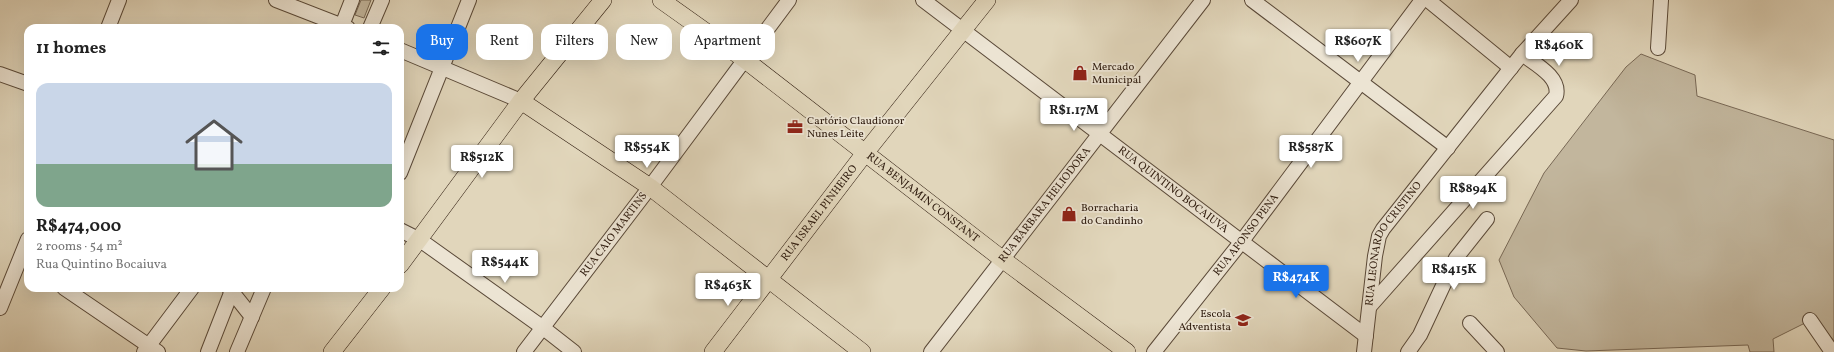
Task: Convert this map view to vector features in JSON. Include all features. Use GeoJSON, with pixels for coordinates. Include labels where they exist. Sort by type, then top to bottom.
{"type":"FeatureCollection","features":[{"type":"Feature","properties":{"kind":"main road"},"geometry":{"type":"LineString","coordinates":[[404,260],[522,101],[603,0]]}},
{"type":"Feature","properties":{"kind":"main road","name":"RUA BENJAMIN CONSTANT"},"geometry":{"type":"LineString","coordinates":[[661,0],[695,24]]}},
{"type":"Feature","properties":{"kind":"main road","name":"RUA ISRAEL PINHEIRO"},"geometry":{"type":"LineString","coordinates":[[713,352],[865,153],[987,0]]}},
{"type":"Feature","properties":{"kind":"main road","name":"RUA BENJAMIN CONSTANT"},"geometry":{"type":"LineString","coordinates":[[745,60],[1002,259],[1127,352]]}},
{"type":"Feature","properties":{"kind":"main road"},"geometry":{"type":"LineString","coordinates":[[522,101],[650,187],[767,280],[862,352]]}},
{"type":"Feature","properties":{"kind":"main road"},"geometry":{"type":"LineString","coordinates":[[332,352],[379,292]]}},
{"type":"Feature","properties":{"kind":"street"},"geometry":{"type":"LineString","coordinates":[[110,24],[119,0]]}},
{"type":"Feature","properties":{"kind":"street"},"geometry":{"type":"LineString","coordinates":[[276,0],[336,24]]}},
{"type":"Feature","properties":{"kind":"street"},"geometry":{"type":"LineString","coordinates":[[345,24],[352,0]]}},
{"type":"Feature","properties":{"kind":"street"},"geometry":{"type":"LineString","coordinates":[[372,24],[382,0]]}},
{"type":"Feature","properties":{"kind":"street"},"geometry":{"type":"LineString","coordinates":[[404,163],[469,0]]}},
{"type":"Feature","properties":{"kind":"street","name":"RUA CAIO MARTINS"},"geometry":{"type":"LineString","coordinates":[[771,24],[789,0]]}},
{"type":"Feature","properties":{"kind":"street","name":"RUA QUINTINO BOCAIUVA"},"geometry":{"type":"LineString","coordinates":[[922,0],[1366,336]]}},
{"type":"Feature","properties":{"kind":"street","name":"RUA BÁRBARA HELIODORA"},"geometry":{"type":"LineString","coordinates":[[931,352],[1203,0]]}},
{"type":"Feature","properties":{"kind":"street"},"geometry":{"type":"LineString","coordinates":[[1252,0],[1448,148]]}},
{"type":"Feature","properties":{"kind":"street","name":"RUA AFONSO PENA"},"geometry":{"type":"LineString","coordinates":[[1154,352],[1242,241],[1360,81],[1422,0]]}},
{"type":"Feature","properties":{"kind":"street"},"geometry":{"type":"LineString","coordinates":[[1428,0],[1511,68]]}},
{"type":"Feature","properties":{"kind":"street","name":"RUA LEONARDO CRISTINO"},"geometry":{"type":"LineString","coordinates":[[1364,352],[1379,236],[1393,215],[1522,54],[1571,0]]}},
{"type":"Feature","properties":{"kind":"street"},"geometry":{"type":"LineString","coordinates":[[1658,48],[1661,0]]}},
{"type":"Feature","properties":{"kind":"street"},"geometry":{"type":"LineString","coordinates":[[404,52],[442,69],[522,101]]}},
{"type":"Feature","properties":{"kind":"street"},"geometry":{"type":"LineString","coordinates":[[1370,306],[1556,96],[1558,88],[1553,79],[1522,54]]}},
{"type":"Feature","properties":{"kind":"street","name":"RUA CAIO MARTINS"},"geometry":{"type":"LineString","coordinates":[[524,352],[650,187],[743,60]]}},
{"type":"Feature","properties":{"kind":"street"},"geometry":{"type":"LineString","coordinates":[[0,74],[24,83]]}},
{"type":"Feature","properties":{"kind":"street"},"geometry":{"type":"LineString","coordinates":[[1408,352],[1420,335],[1456,258],[1487,219]]}},
{"type":"Feature","properties":{"kind":"street"},"geometry":{"type":"LineString","coordinates":[[404,232],[420,240],[542,327],[574,352]]}},
{"type":"Feature","properties":{"kind":"street"},"geometry":{"type":"LineString","coordinates":[[0,308],[24,263]]}},
{"type":"Feature","properties":{"kind":"street"},"geometry":{"type":"LineString","coordinates":[[70,292],[150,350],[189,292]]}},
{"type":"Feature","properties":{"kind":"street"},"geometry":{"type":"LineString","coordinates":[[208,352],[230,292]]}},
{"type":"Feature","properties":{"kind":"street"},"geometry":{"type":"LineString","coordinates":[[233,292],[252,317]]}},
{"type":"Feature","properties":{"kind":"street"},"geometry":{"type":"LineString","coordinates":[[237,352],[262,292]]}},
{"type":"Feature","properties":{"kind":"street"},"geometry":{"type":"LineString","coordinates":[[1810,320],[1832,352]]}},
{"type":"Feature","properties":{"kind":"street"},"geometry":{"type":"LineString","coordinates":[[1470,323],[1497,352]]}},
{"type":"Feature","properties":{"kind":"shaded area"},"geometry":{"type":"Polygon","coordinates":[[[361,0],[371,0],[364,18],[355,15],[361,0]]]}},
{"type":"Feature","properties":{"kind":"shaded area"},"geometry":{"type":"Polygon","coordinates":[[[1641,54],[1695,75],[1697,96],[1834,140],[1834,341],[1815,318],[1773,339],[1774,352],[1750,352],[1748,345],[1586,351],[1557,348],[1514,297],[1499,260],[1544,173],[1626,67],[1641,54]]]}},
{"type":"Feature","properties":{"kind":"place","name":"Mercado Municipal"},"geometry":{"type":"Point","coordinates":[1080,73]}},
{"type":"Feature","properties":{"kind":"place","name":"Cartório Claudionor Nunes Leite"},"geometry":{"type":"Point","coordinates":[795,127]}},
{"type":"Feature","properties":{"kind":"place","name":"Borracharia do Candinho"},"geometry":{"type":"Point","coordinates":[1069,214]}},
{"type":"Feature","properties":{"kind":"place","name":"Escola Adventista"},"geometry":{"type":"Point","coordinates":[1243,320]}}]}
